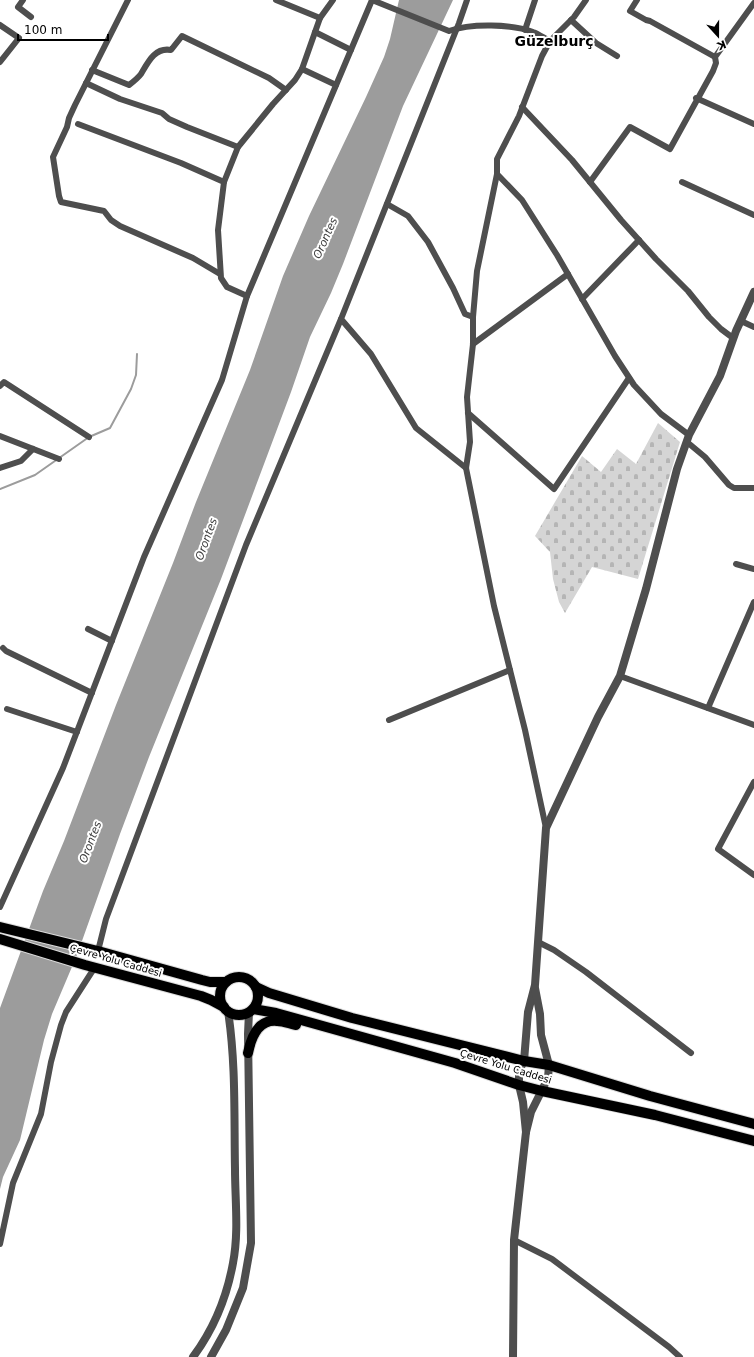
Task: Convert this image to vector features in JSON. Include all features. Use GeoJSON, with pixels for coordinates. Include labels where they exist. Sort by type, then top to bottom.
{"type":"FeatureCollection","features":[{"type":"Feature","properties":{"kind":"highway","name":"Çevre Yolu Caddesi"},"geometry":{"type":"LineString","coordinates":[[0,927],[94,950],[202,980],[226,982],[237,977],[243,977],[248,979],[256,987],[269,993],[352,1018],[524,1061],[548,1065],[650,1096],[754,1124]]}},
{"type":"Feature","properties":{"kind":"highway","name":"Çevre Yolu Caddesi"},"geometry":{"type":"LineString","coordinates":[[0,939],[90,966],[201,996],[238,1015],[251,1010],[276,1012],[455,1063],[519,1085],[655,1115],[754,1141]]}},
{"type":"Feature","properties":{"kind":"highway"},"geometry":{"type":"LineString","coordinates":[[226,982],[220,991],[220,997],[226,1009]]}},
{"type":"Feature","properties":{"kind":"highway"},"geometry":{"type":"LineString","coordinates":[[251,1010],[258,998],[256,987]]}},
{"type":"Feature","properties":{"kind":"highway"},"geometry":{"type":"LineString","coordinates":[[248,1053],[251,1039],[256,1031],[267,1022],[276,1020],[303,1025],[313,1023]]}},
{"type":"Feature","properties":{"kind":"street"},"geometry":{"type":"LineString","coordinates":[[23,0],[18,7],[31,17]]}},
{"type":"Feature","properties":{"kind":"street"},"geometry":{"type":"LineString","coordinates":[[128,0],[69,118],[67,127],[53,157],[61,202],[104,211],[111,220],[120,226],[193,258],[220,274]]}},
{"type":"Feature","properties":{"kind":"street"},"geometry":{"type":"LineString","coordinates":[[276,0],[320,18]]}},
{"type":"Feature","properties":{"kind":"street"},"geometry":{"type":"LineString","coordinates":[[247,296],[227,287],[220,274],[218,230],[224,182],[238,147],[273,104],[295,80],[302,69],[320,18],[332,0]]}},
{"type":"Feature","properties":{"kind":"street"},"geometry":{"type":"LineString","coordinates":[[0,907],[63,768],[144,557],[222,380],[247,296],[372,0],[449,31],[456,28],[473,26],[492,26],[534,32],[550,41]]}},
{"type":"Feature","properties":{"kind":"street"},"geometry":{"type":"LineString","coordinates":[[94,950],[246,545],[387,204],[467,0]]}},
{"type":"Feature","properties":{"kind":"street"},"geometry":{"type":"LineString","coordinates":[[525,30],[535,0]]}},
{"type":"Feature","properties":{"kind":"street"},"geometry":{"type":"LineString","coordinates":[[526,1132],[523,1102],[519,1085],[519,1071],[524,1061],[528,1018],[535,986],[546,828],[525,730],[494,606],[466,468],[470,442],[467,398],[474,344],[473,317],[477,271],[497,174],[498,159],[522,107],[542,56],[550,41],[571,20],[586,0]]}},
{"type":"Feature","properties":{"kind":"street"},"geometry":{"type":"LineString","coordinates":[[637,0],[630,10],[715,57]]}},
{"type":"Feature","properties":{"kind":"street"},"geometry":{"type":"LineString","coordinates":[[590,182],[630,127],[670,149],[716,63],[715,57],[754,4]]}},
{"type":"Feature","properties":{"kind":"street"},"geometry":{"type":"LineString","coordinates":[[571,20],[596,42],[617,56]]}},
{"type":"Feature","properties":{"kind":"street"},"geometry":{"type":"LineString","coordinates":[[0,25],[19,38],[0,62]]}},
{"type":"Feature","properties":{"kind":"street"},"geometry":{"type":"LineString","coordinates":[[315,32],[351,50]]}},
{"type":"Feature","properties":{"kind":"street"},"geometry":{"type":"LineString","coordinates":[[92,70],[129,85],[141,74],[143,68],[159,50],[165,48],[171,50],[182,36],[269,78],[286,90]]}},
{"type":"Feature","properties":{"kind":"street"},"geometry":{"type":"LineString","coordinates":[[302,69],[336,85]]}},
{"type":"Feature","properties":{"kind":"street"},"geometry":{"type":"LineString","coordinates":[[86,83],[120,99],[162,113],[169,119],[238,147]]}},
{"type":"Feature","properties":{"kind":"street"},"geometry":{"type":"LineString","coordinates":[[696,98],[754,124]]}},
{"type":"Feature","properties":{"kind":"street"},"geometry":{"type":"LineString","coordinates":[[522,107],[572,160],[656,259],[688,291],[709,317],[733,338]]}},
{"type":"Feature","properties":{"kind":"street"},"geometry":{"type":"LineString","coordinates":[[78,124],[181,163],[224,182]]}},
{"type":"Feature","properties":{"kind":"street"},"geometry":{"type":"LineString","coordinates":[[497,174],[522,200],[634,385],[661,414],[688,439],[729,484],[734,488],[754,488]]}},
{"type":"Feature","properties":{"kind":"street"},"geometry":{"type":"LineString","coordinates":[[682,182],[754,215]]}},
{"type":"Feature","properties":{"kind":"street"},"geometry":{"type":"LineString","coordinates":[[387,204],[408,216],[428,242],[453,288],[465,314],[473,317]]}},
{"type":"Feature","properties":{"kind":"street"},"geometry":{"type":"LineString","coordinates":[[582,298],[639,240]]}},
{"type":"Feature","properties":{"kind":"street"},"geometry":{"type":"LineString","coordinates":[[474,344],[568,274]]}},
{"type":"Feature","properties":{"kind":"street"},"geometry":{"type":"LineString","coordinates":[[546,828],[598,717],[620,676],[646,589],[677,469],[688,439],[720,376],[733,338],[754,292]]}},
{"type":"Feature","properties":{"kind":"street"},"geometry":{"type":"LineString","coordinates":[[340,319],[371,354],[416,428],[466,468]]}},
{"type":"Feature","properties":{"kind":"street"},"geometry":{"type":"LineString","coordinates":[[740,321],[754,327]]}},
{"type":"Feature","properties":{"kind":"street"},"geometry":{"type":"LineString","coordinates":[[468,413],[554,489],[629,378]]}},
{"type":"Feature","properties":{"kind":"street"},"geometry":{"type":"LineString","coordinates":[[1,382],[89,437]]}},
{"type":"Feature","properties":{"kind":"street"},"geometry":{"type":"LineString","coordinates":[[0,436],[59,459]]}},
{"type":"Feature","properties":{"kind":"street"},"geometry":{"type":"LineString","coordinates":[[0,468],[21,461],[33,449]]}},
{"type":"Feature","properties":{"kind":"street"},"geometry":{"type":"LineString","coordinates":[[736,564],[754,569]]}},
{"type":"Feature","properties":{"kind":"street"},"geometry":{"type":"LineString","coordinates":[[708,708],[754,602]]}},
{"type":"Feature","properties":{"kind":"street"},"geometry":{"type":"LineString","coordinates":[[88,629],[112,641]]}},
{"type":"Feature","properties":{"kind":"street"},"geometry":{"type":"LineString","coordinates":[[3,648],[6,651],[92,693]]}},
{"type":"Feature","properties":{"kind":"street"},"geometry":{"type":"LineString","coordinates":[[389,720],[510,670]]}},
{"type":"Feature","properties":{"kind":"street"},"geometry":{"type":"LineString","coordinates":[[620,676],[754,725]]}},
{"type":"Feature","properties":{"kind":"street"},"geometry":{"type":"LineString","coordinates":[[7,709],[77,732]]}},
{"type":"Feature","properties":{"kind":"street"},"geometry":{"type":"LineString","coordinates":[[754,782],[718,848],[754,875]]}},
{"type":"Feature","properties":{"kind":"street"},"geometry":{"type":"LineString","coordinates":[[748,792],[754,797]]}},
{"type":"Feature","properties":{"kind":"street"},"geometry":{"type":"LineString","coordinates":[[538,942],[554,950],[586,972],[691,1053]]}},
{"type":"Feature","properties":{"kind":"street"},"geometry":{"type":"LineString","coordinates":[[0,1244],[13,1183],[40,1114],[51,1062],[61,1025],[66,1012],[90,966]]}},
{"type":"Feature","properties":{"kind":"street"},"geometry":{"type":"LineString","coordinates":[[513,1357],[514,1240],[526,1132],[531,1112],[548,1078],[548,1065],[541,1035],[540,1014],[535,986]]}},
{"type":"Feature","properties":{"kind":"street"},"geometry":{"type":"LineString","coordinates":[[193,1357],[220,1307],[230,1278],[235,1251],[236,1222],[233,1079],[230,1030],[226,1009]]}},
{"type":"Feature","properties":{"kind":"street"},"geometry":{"type":"LineString","coordinates":[[211,1357],[226,1330],[242,1288],[251,1243],[248,1053],[251,1010]]}},
{"type":"Feature","properties":{"kind":"street"},"geometry":{"type":"LineString","coordinates":[[514,1240],[552,1258],[680,1357]]}},
{"type":"Feature","properties":{"kind":"green space"},"geometry":{"type":"Polygon","coordinates":[[[658,423],[680,442],[638,579],[592,567],[565,613],[559,602],[553,579],[550,552],[535,536],[582,456],[601,472],[617,449],[636,464],[658,423]]]}},
{"type":"Feature","properties":{"kind":"water","name":"Orontes"},"geometry":{"type":"Polygon","coordinates":[[[399,0],[453,0],[403,106],[343,264],[310,337],[221,579],[149,757],[77,955],[52,1014],[44,1040],[20,1140],[3,1177],[0,1189],[0,1008],[43,891],[64,841],[196,502],[250,370],[283,276],[309,216],[384,57],[390,39],[399,0]]]}},
{"type":"Feature","properties":{"kind":"waterway"},"geometry":{"type":"LineString","coordinates":[[0,489],[35,475],[89,437],[110,428],[131,389],[136,375],[137,354]]}},
{"type":"Feature","properties":{"kind":"district","name":"Güzelburç"},"geometry":{"type":"Point","coordinates":[554,41]}}]}
